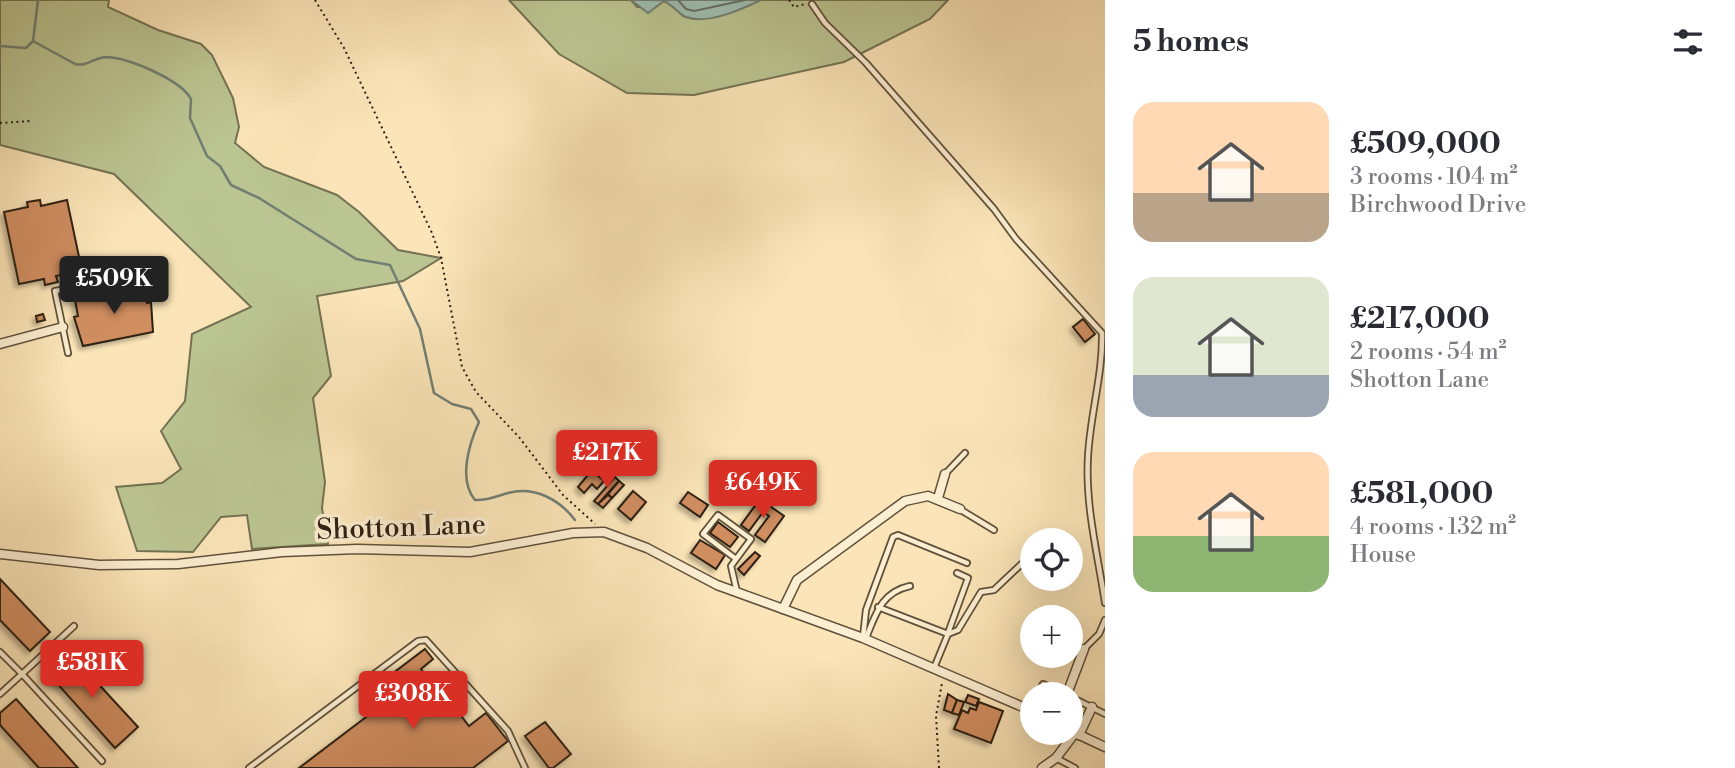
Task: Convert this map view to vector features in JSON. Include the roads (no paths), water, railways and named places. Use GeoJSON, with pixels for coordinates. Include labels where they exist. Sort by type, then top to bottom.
{"type":"FeatureCollection","features":[{"type":"Feature","properties":{"kind":"street"},"geometry":{"type":"LineString","coordinates":[[0,344],[63,327]]}},
{"type":"Feature","properties":{"kind":"street"},"geometry":{"type":"LineString","coordinates":[[938,498],[946,474]]}},
{"type":"Feature","properties":{"kind":"street"},"geometry":{"type":"LineString","coordinates":[[783,609],[797,580],[905,501],[918,496],[938,498],[960,509]]}},
{"type":"Feature","properties":{"kind":"street","name":"Shotton Lane"},"geometry":{"type":"LineString","coordinates":[[0,554],[99,565],[178,564],[282,552],[357,549],[470,552],[573,533],[604,532],[647,548],[737,593],[865,639],[944,675],[1020,703]]}},
{"type":"Feature","properties":{"kind":"street"},"geometry":{"type":"LineString","coordinates":[[1073,682],[1084,649]]}},
{"type":"Feature","properties":{"kind":"street"},"geometry":{"type":"LineString","coordinates":[[1083,721],[1092,707]]}},
{"type":"Feature","properties":{"kind":"street"},"geometry":{"type":"LineString","coordinates":[[1083,737],[1105,747]]}},
{"type":"Feature","properties":{"kind":"street"},"geometry":{"type":"LineString","coordinates":[[1042,768],[1056,758],[1066,745]]}},
{"type":"Feature","properties":{"kind":"lane"},"geometry":{"type":"LineString","coordinates":[[812,4],[825,23],[866,63],[1016,239],[1102,332],[1103,352],[1088,458],[1092,522],[1105,603]]}},
{"type":"Feature","properties":{"kind":"lane"},"geometry":{"type":"LineString","coordinates":[[68,353],[55,291],[73,288]]}},
{"type":"Feature","properties":{"kind":"lane"},"geometry":{"type":"LineString","coordinates":[[946,474],[965,453]]}},
{"type":"Feature","properties":{"kind":"lane"},"geometry":{"type":"LineString","coordinates":[[960,509],[994,530]]}},
{"type":"Feature","properties":{"kind":"lane"},"geometry":{"type":"LineString","coordinates":[[736,559],[703,534],[718,515],[751,539],[731,566],[737,593]]}},
{"type":"Feature","properties":{"kind":"lane"},"geometry":{"type":"LineString","coordinates":[[865,639],[866,610],[893,537],[898,535],[967,563]]}},
{"type":"Feature","properties":{"kind":"lane"},"geometry":{"type":"LineString","coordinates":[[878,607],[948,634],[958,630],[981,592],[995,590],[1020,566]]}},
{"type":"Feature","properties":{"kind":"lane"},"geometry":{"type":"LineString","coordinates":[[934,670],[968,578],[957,573]]}},
{"type":"Feature","properties":{"kind":"lane"},"geometry":{"type":"LineString","coordinates":[[865,639],[878,607],[890,592],[910,586]]}},
{"type":"Feature","properties":{"kind":"lane"},"geometry":{"type":"LineString","coordinates":[[1084,649],[1099,634],[1105,620]]}},
{"type":"Feature","properties":{"kind":"lane"},"geometry":{"type":"LineString","coordinates":[[0,694],[74,626]]}},
{"type":"Feature","properties":{"kind":"lane"},"geometry":{"type":"LineString","coordinates":[[249,768],[334,701],[418,641],[426,640],[508,731],[525,768]]}},
{"type":"Feature","properties":{"kind":"lane"},"geometry":{"type":"LineString","coordinates":[[0,652],[102,761]]}},
{"type":"Feature","properties":{"kind":"lane"},"geometry":{"type":"LineString","coordinates":[[1083,702],[1105,714]]}},
{"type":"Feature","properties":{"kind":"lane"},"geometry":{"type":"LineString","coordinates":[[1056,758],[1075,768]]}},
{"type":"Feature","properties":{"kind":"water"},"geometry":{"type":"Polygon","coordinates":[[[631,0],[761,0],[725,15],[695,19],[680,14],[664,1],[648,13],[631,0]]]}},
{"type":"Feature","properties":{"kind":"waterway"},"geometry":{"type":"LineString","coordinates":[[0,46],[26,48],[33,41],[38,0]]}},
{"type":"Feature","properties":{"kind":"waterway"},"geometry":{"type":"LineString","coordinates":[[33,41],[75,64],[84,64],[102,57],[117,58],[166,78],[191,99],[190,118],[207,156],[220,166],[231,185],[259,198],[356,259],[390,265],[420,329],[434,393],[452,404],[471,409],[479,422],[469,451],[466,472],[470,492],[475,500],[527,491],[554,500],[575,520]]}}]}
